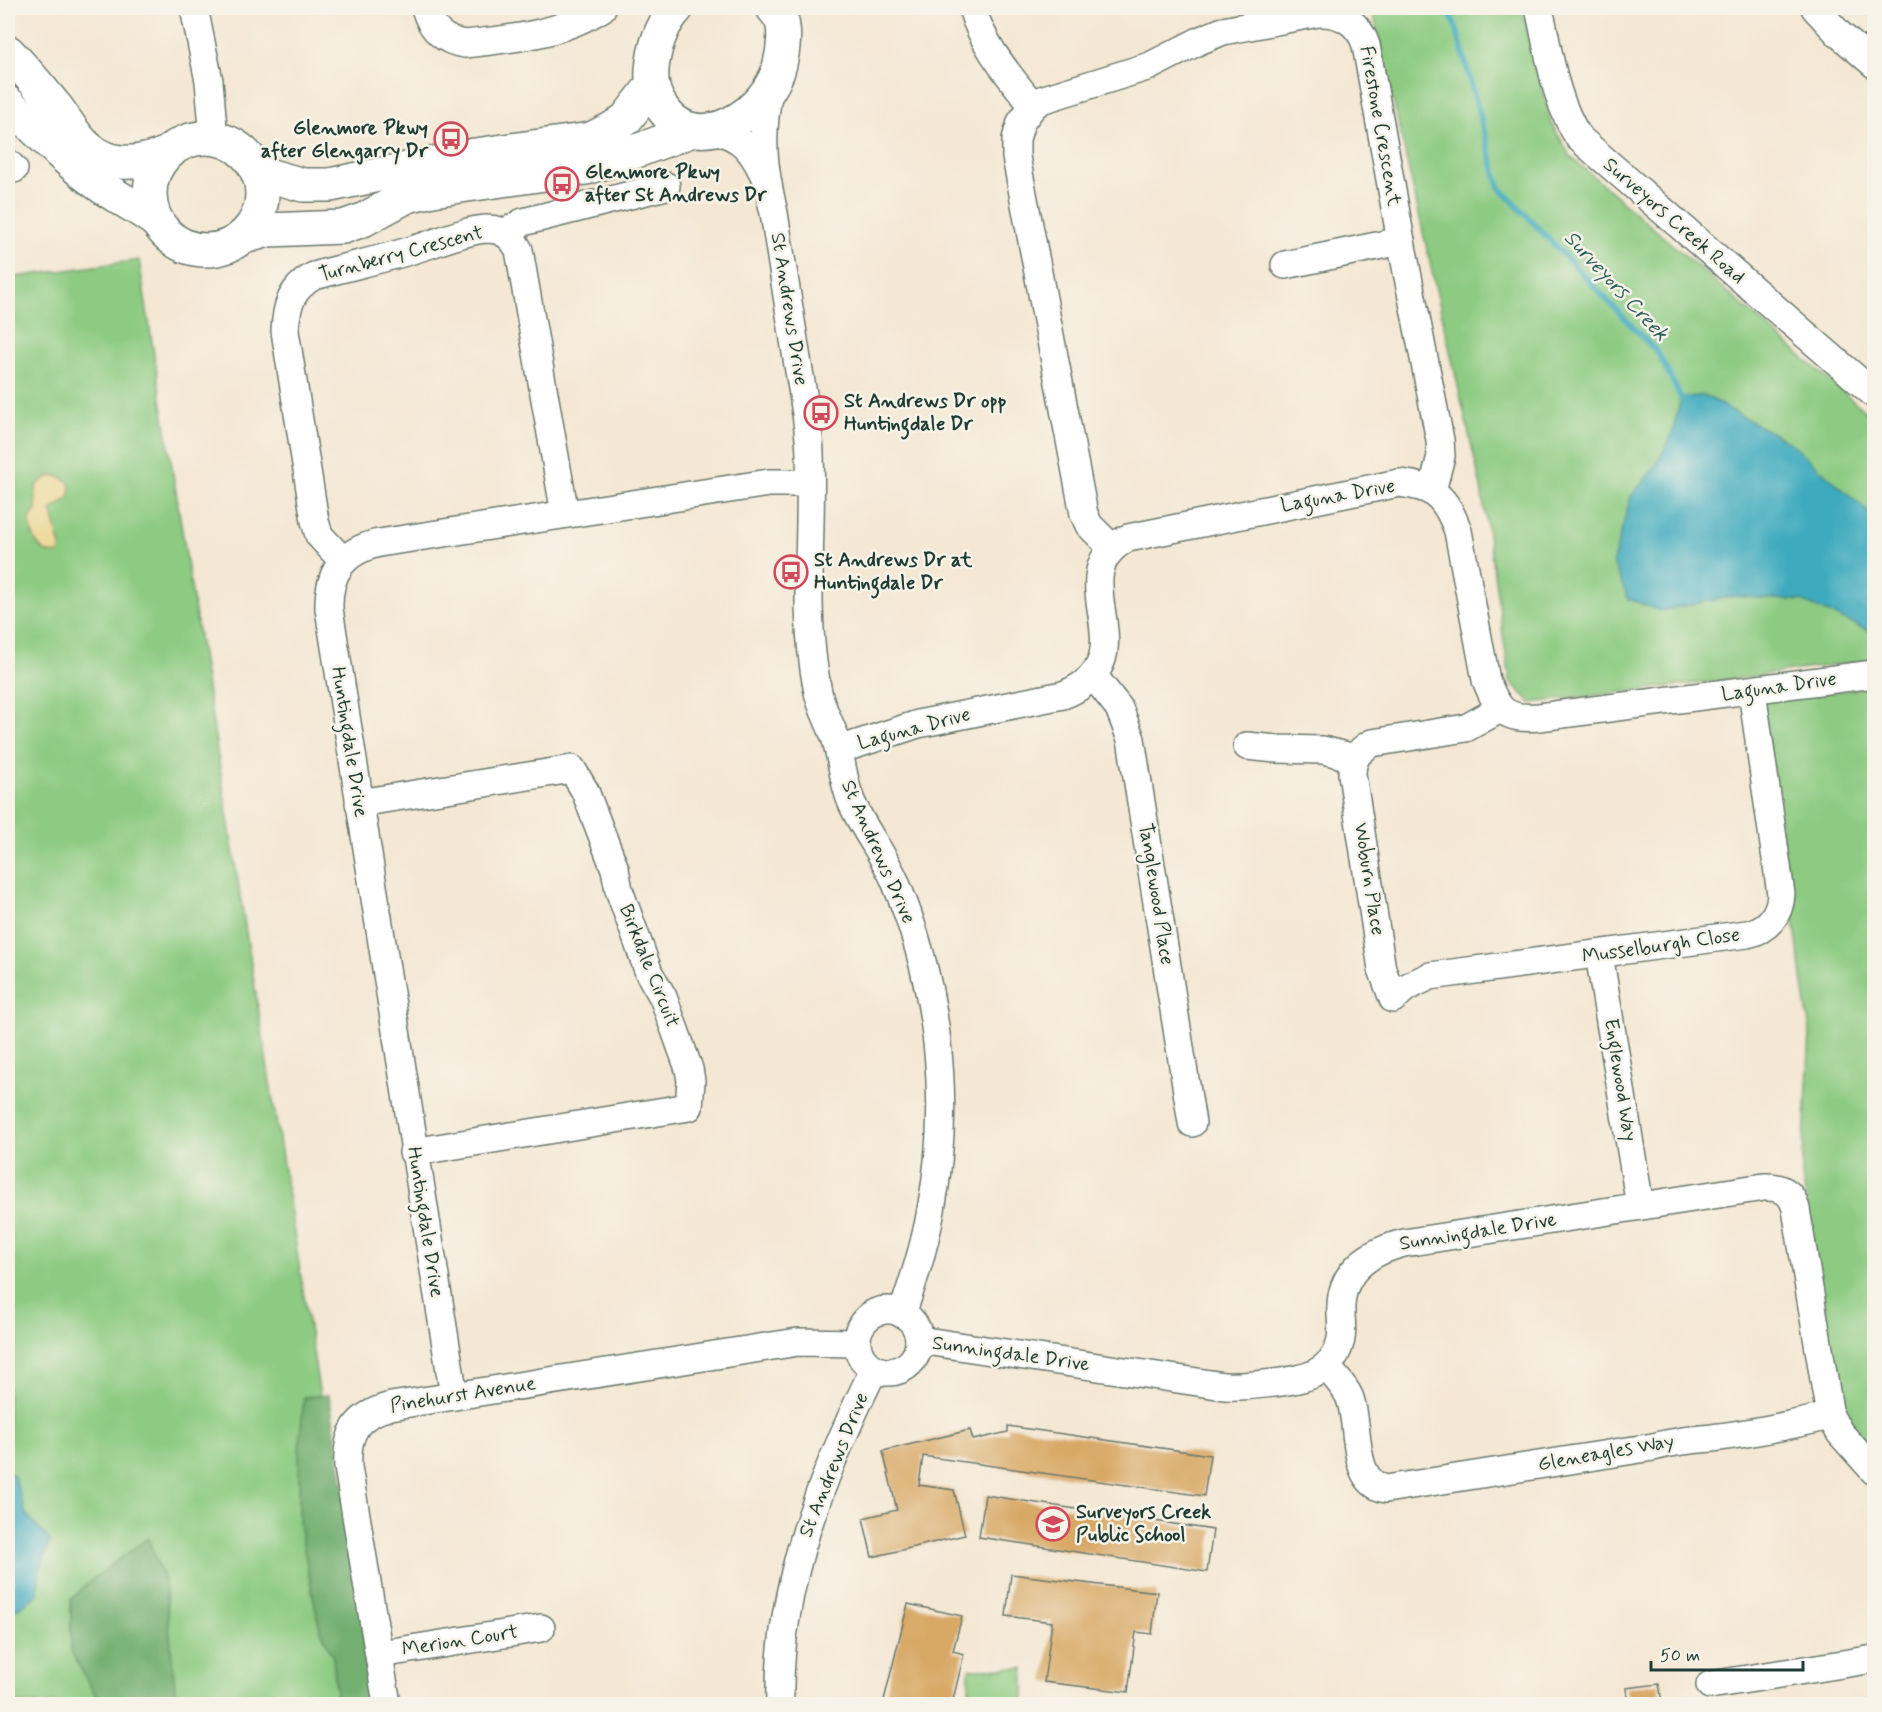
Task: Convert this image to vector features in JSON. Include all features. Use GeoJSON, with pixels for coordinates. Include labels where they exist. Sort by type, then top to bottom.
{"type":"FeatureCollection","features":[{"type":"Feature","properties":{"kind":"main road"},"geometry":{"type":"LineString","coordinates":[[677,8],[668,20],[657,44],[652,65],[651,87],[658,101],[676,123],[703,129]]}},
{"type":"Feature","properties":{"kind":"main road"},"geometry":{"type":"LineString","coordinates":[[170,152],[158,166],[153,177],[150,192],[151,207],[157,222],[166,234],[178,243],[208,250],[223,247],[240,238],[267,230],[343,226],[363,220],[407,196],[433,190],[586,168],[742,118],[762,99],[776,78],[783,52],[780,11]]}},
{"type":"Feature","properties":{"kind":"main road"},"geometry":{"type":"LineString","coordinates":[[8,52],[56,106],[76,135],[92,150],[110,159],[133,163],[148,162],[183,144],[199,139],[214,139],[240,150],[257,172],[261,187],[261,202],[256,218],[240,238]]}},
{"type":"Feature","properties":{"kind":"main road"},"geometry":{"type":"LineString","coordinates":[[257,172],[303,185],[330,185],[475,155],[591,139],[614,128],[626,119],[651,87]]}},
{"type":"Feature","properties":{"kind":"main road"},"geometry":{"type":"LineString","coordinates":[[8,103],[86,175],[157,222]]}},
{"type":"Feature","properties":{"kind":"street"},"geometry":{"type":"LineString","coordinates":[[194,8],[209,81],[214,139]]}},
{"type":"Feature","properties":{"kind":"street"},"geometry":{"type":"LineString","coordinates":[[425,8],[430,23],[441,35],[456,43],[465,44],[558,30],[602,8]]}},
{"type":"Feature","properties":{"kind":"street"},"geometry":{"type":"LineString","coordinates":[[972,8],[987,45],[1033,106],[1017,131],[1016,157],[1084,514],[1089,525],[1112,548]]}},
{"type":"Feature","properties":{"kind":"street","name":"Surveyors Creek Road"},"geometry":{"type":"LineString","coordinates":[[1539,8],[1560,101],[1568,121],[1579,138],[1875,394]]}},
{"type":"Feature","properties":{"kind":"street"},"geometry":{"type":"LineString","coordinates":[[1815,8],[1839,34],[1875,64]]}},
{"type":"Feature","properties":{"kind":"street","name":"Firestone Crescent"},"geometry":{"type":"LineString","coordinates":[[1033,106],[1050,96],[1150,66],[1223,31],[1318,13],[1347,13],[1366,45],[1440,440],[1441,456],[1432,491]]}},
{"type":"Feature","properties":{"kind":"street","name":"St Andrews Drive"},"geometry":{"type":"LineString","coordinates":[[769,90],[763,136],[765,177],[774,213],[810,445],[809,597],[812,658],[820,704],[835,737],[852,802],[885,860],[908,914],[925,975],[937,1047],[940,1131],[936,1183],[921,1254],[902,1314]]}},
{"type":"Feature","properties":{"kind":"street","name":"St Andrews Drive"},"geometry":{"type":"LineString","coordinates":[[703,129],[738,139],[747,146],[765,177]]}},
{"type":"Feature","properties":{"kind":"street"},"geometry":{"type":"LineString","coordinates":[[504,232],[523,222],[666,186]]}},
{"type":"Feature","properties":{"kind":"street","name":"Turnberry Crescent"},"geometry":{"type":"LineString","coordinates":[[343,561],[319,535],[315,521],[285,331],[290,299],[301,284],[314,276],[486,229],[504,232],[514,240],[523,260],[565,514]]}},
{"type":"Feature","properties":{"kind":"street"},"geometry":{"type":"LineString","coordinates":[[1285,265],[1401,241]]}},
{"type":"Feature","properties":{"kind":"street"},"geometry":{"type":"LineString","coordinates":[[343,561],[356,551],[379,543],[769,483],[810,483]]}},
{"type":"Feature","properties":{"kind":"street","name":"Laguna Drive"},"geometry":{"type":"LineString","coordinates":[[839,750],[918,724],[1064,695],[1085,684],[1100,666],[1105,650],[1105,630],[1098,583],[1101,564],[1119,542],[1139,535],[1399,483],[1417,485],[1432,491]]}},
{"type":"Feature","properties":{"kind":"street"},"geometry":{"type":"LineString","coordinates":[[1247,746],[1323,750],[1355,758],[1372,743],[1462,730],[1500,709],[1494,701],[1486,680],[1458,531],[1444,503],[1432,491]]}},
{"type":"Feature","properties":{"kind":"street","name":"Huntingdale Drive"},"geometry":{"type":"LineString","coordinates":[[343,561],[331,585],[328,609],[413,1152],[454,1396]]}},
{"type":"Feature","properties":{"kind":"street","name":"Laguna Drive"},"geometry":{"type":"LineString","coordinates":[[1500,709],[1513,717],[1539,717],[1875,674]]}},
{"type":"Feature","properties":{"kind":"street","name":"Tanglewood Place"},"geometry":{"type":"LineString","coordinates":[[1093,675],[1119,708],[1131,739],[1192,1123]]}},
{"type":"Feature","properties":{"kind":"street","name":"Musselburgh Close"},"geometry":{"type":"LineString","coordinates":[[1393,999],[1405,988],[1431,976],[1755,933],[1771,922],[1776,914],[1781,894],[1752,691]]}},
{"type":"Feature","properties":{"kind":"street","name":"Woburn Place"},"geometry":{"type":"LineString","coordinates":[[1355,758],[1352,774],[1375,923],[1383,969],[1393,999]]}},
{"type":"Feature","properties":{"kind":"street","name":"Birkdale Circuit"},"geometry":{"type":"LineString","coordinates":[[359,803],[572,769],[585,791],[612,862],[619,890],[649,973],[663,998],[689,1069],[691,1081],[689,1107],[413,1152]]}},
{"type":"Feature","properties":{"kind":"street","name":"Englewood Way"},"geometry":{"type":"LineString","coordinates":[[1599,954],[1640,1206]]}},
{"type":"Feature","properties":{"kind":"street","name":"Sunningdale Drive"},"geometry":{"type":"LineString","coordinates":[[919,1340],[1233,1386],[1254,1386],[1305,1378],[1326,1366],[1333,1358],[1340,1344],[1341,1303],[1344,1289],[1358,1266],[1378,1251],[1404,1243],[1764,1187],[1779,1187],[1789,1193],[1796,1209],[1830,1416],[1840,1433],[1875,1472]]}},
{"type":"Feature","properties":{"kind":"street"},"geometry":{"type":"LineString","coordinates":[[893,1311],[902,1314],[914,1324],[919,1340],[915,1358],[909,1365],[892,1372],[874,1369],[865,1362],[857,1343],[862,1325],[875,1313],[893,1311]]}},
{"type":"Feature","properties":{"kind":"street","name":"Pinehurst Avenue"},"geometry":{"type":"LineString","coordinates":[[387,1704],[348,1467],[348,1441],[359,1424],[372,1413],[382,1408],[454,1396],[798,1342],[857,1343]]}},
{"type":"Feature","properties":{"kind":"street","name":"Gleneagles Way"},"geometry":{"type":"LineString","coordinates":[[1326,1366],[1349,1396],[1365,1475],[1380,1493],[1397,1488],[1653,1447],[1680,1440],[1710,1438],[1796,1424],[1830,1416]]}},
{"type":"Feature","properties":{"kind":"street","name":"St Andrews Drive"},"geometry":{"type":"LineString","coordinates":[[780,1704],[783,1648],[789,1601],[798,1558],[820,1489],[874,1369]]}},
{"type":"Feature","properties":{"kind":"street","name":"Merion Court"},"geometry":{"type":"LineString","coordinates":[[380,1654],[541,1628]]}},
{"type":"Feature","properties":{"kind":"street"},"geometry":{"type":"LineString","coordinates":[[1710,1685],[1875,1659]]}},
{"type":"Feature","properties":{"kind":"green space"},"geometry":{"type":"Polygon","coordinates":[[[1372,8],[1522,8],[1551,123],[1571,157],[1874,419],[1874,659],[1742,678],[1531,703],[1510,681],[1481,487],[1372,8]]]}},
{"type":"Feature","properties":{"kind":"green space"},"geometry":{"type":"Polygon","coordinates":[[[139,260],[369,1704],[8,1704],[8,278],[139,260]]]}},
{"type":"Feature","properties":{"kind":"green space"},"geometry":{"type":"Polygon","coordinates":[[[1874,687],[1874,1458],[1839,1414],[1802,1175],[1810,1032],[1762,701],[1874,687]]]}},
{"type":"Feature","properties":{"kind":"green space"},"geometry":{"type":"Polygon","coordinates":[[[329,1395],[379,1704],[337,1704],[333,1657],[319,1626],[299,1524],[299,1449],[304,1397],[329,1395]]]}},
{"type":"Feature","properties":{"kind":"green space"},"geometry":{"type":"Polygon","coordinates":[[[148,1538],[165,1583],[178,1704],[100,1704],[71,1651],[71,1599],[94,1578],[148,1538]]]}},
{"type":"Feature","properties":{"kind":"green space"},"geometry":{"type":"Polygon","coordinates":[[[1024,1668],[1024,1704],[969,1704],[969,1669],[1024,1668]]]}},
{"type":"Feature","properties":{"kind":"sand"},"geometry":{"type":"Polygon","coordinates":[[[55,475],[68,481],[71,489],[69,498],[51,510],[61,547],[59,553],[46,552],[37,544],[30,518],[36,510],[36,486],[46,478],[55,475]]]}},
{"type":"Feature","properties":{"kind":"water"},"geometry":{"type":"Polygon","coordinates":[[[1704,395],[1792,444],[1874,517],[1874,633],[1802,601],[1734,596],[1660,611],[1628,599],[1613,562],[1631,496],[1655,467],[1672,434],[1681,398],[1704,395]]]}},
{"type":"Feature","properties":{"kind":"water"},"geometry":{"type":"Polygon","coordinates":[[[8,1471],[14,1476],[26,1514],[50,1541],[39,1573],[38,1594],[8,1615],[8,1471]]]}},
{"type":"Feature","properties":{"kind":"building"},"geometry":{"type":"Polygon","coordinates":[[[1008,1426],[1210,1455],[1204,1496],[923,1456],[919,1485],[954,1490],[965,1535],[872,1557],[863,1518],[897,1510],[883,1451],[970,1430],[973,1440],[1008,1432],[1008,1426]]]}},
{"type":"Feature","properties":{"kind":"building"},"geometry":{"type":"Polygon","coordinates":[[[985,1495],[1213,1530],[1207,1572],[979,1537],[985,1495]]]}},
{"type":"Feature","properties":{"kind":"building"},"geometry":{"type":"Polygon","coordinates":[[[1011,1574],[1157,1592],[1152,1634],[1136,1632],[1128,1692],[1044,1682],[1052,1622],[1006,1616],[1011,1574]]]}},
{"type":"Feature","properties":{"kind":"building"},"geometry":{"type":"Polygon","coordinates":[[[908,1604],[962,1616],[953,1651],[964,1654],[952,1704],[883,1704],[908,1604]]]}},
{"type":"Feature","properties":{"kind":"building"},"geometry":{"type":"Polygon","coordinates":[[[1659,1684],[1662,1702],[1628,1704],[1626,1688],[1659,1684]]]}},
{"type":"Feature","properties":{"kind":"waterway","name":"Surveyors Creek"},"geometry":{"type":"LineString","coordinates":[[1447,8],[1456,27],[1499,187],[1658,353],[1685,402]]}},
{"type":"Feature","properties":{"kind":"place","name":"Glenmore Pkwy after Glengarry Dr"},"geometry":{"type":"Point","coordinates":[451,139]}},
{"type":"Feature","properties":{"kind":"place","name":"Glenmore Pkwy after St Andrews Dr"},"geometry":{"type":"Point","coordinates":[562,184]}},
{"type":"Feature","properties":{"kind":"place","name":"St Andrews Dr opp Huntingdale Dr"},"geometry":{"type":"Point","coordinates":[821,413]}},
{"type":"Feature","properties":{"kind":"place","name":"St Andrews Dr at Huntingdale Dr"},"geometry":{"type":"Point","coordinates":[791,572]}},
{"type":"Feature","properties":{"kind":"place","name":"Surveyors Creek Public School"},"geometry":{"type":"Point","coordinates":[1053,1524]}}]}
